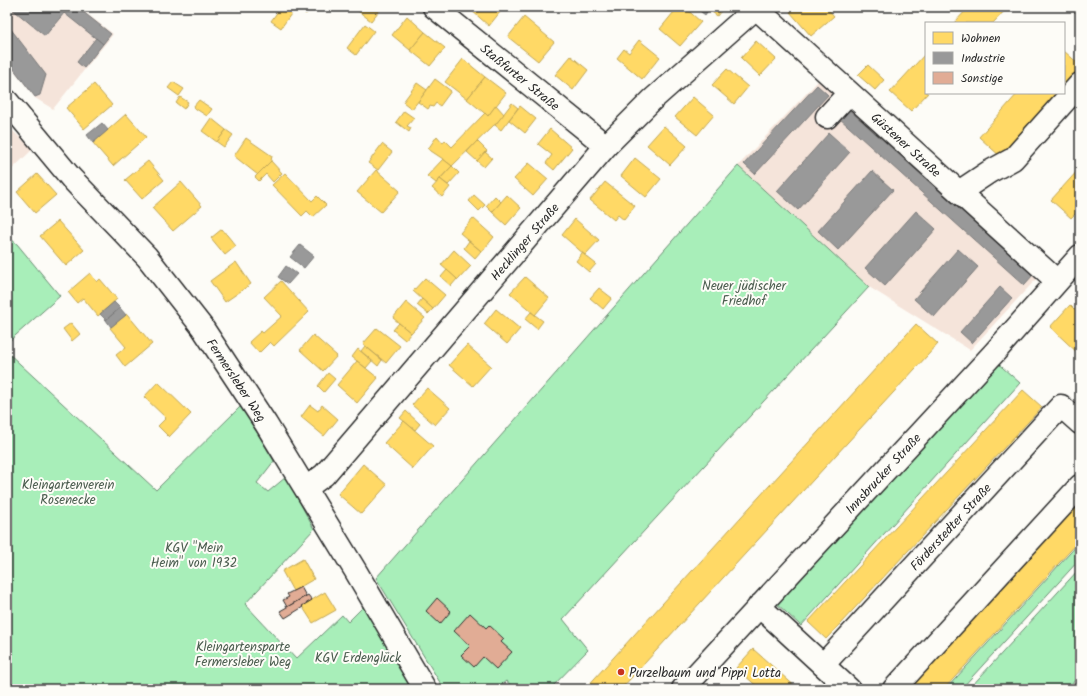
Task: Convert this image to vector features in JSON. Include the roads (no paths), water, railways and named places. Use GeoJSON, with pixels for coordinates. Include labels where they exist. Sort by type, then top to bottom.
{"type":"FeatureCollection","features":[{"type":"Feature","properties":{"kind":"street","name":"Staßfurter Straße"},"geometry":{"type":"LineString","coordinates":[[434,7],[606,146]]}},
{"type":"Feature","properties":{"kind":"street","name":"Hecklinger Straße"},"geometry":{"type":"LineString","coordinates":[[306,488],[324,475],[606,146],[652,100],[756,8]]}},
{"type":"Feature","properties":{"kind":"street","name":"Güstener Straße"},"geometry":{"type":"LineString","coordinates":[[756,8],[959,192],[1071,272]]}},
{"type":"Feature","properties":{"kind":"street"},"geometry":{"type":"LineString","coordinates":[[959,192],[989,172],[1013,159],[1080,84]]}},
{"type":"Feature","properties":{"kind":"street"},"geometry":{"type":"LineString","coordinates":[[827,116],[849,93]]}},
{"type":"Feature","properties":{"kind":"street","name":"Fermersleber Weg"},"geometry":{"type":"LineString","coordinates":[[7,101],[71,178],[147,257],[188,309],[240,383],[306,488],[425,689]]}},
{"type":"Feature","properties":{"kind":"street","name":"Innsbrucker Straße"},"geometry":{"type":"LineString","coordinates":[[683,689],[758,606],[1071,272]]}},
{"type":"Feature","properties":{"kind":"street","name":"Förderstedter Straße"},"geometry":{"type":"LineString","coordinates":[[823,665],[1062,406],[1080,423]]}},
{"type":"Feature","properties":{"kind":"street"},"geometry":{"type":"LineString","coordinates":[[894,689],[1080,486]]}},
{"type":"Feature","properties":{"kind":"street"},"geometry":{"type":"LineString","coordinates":[[758,606],[849,689]]}},
{"type":"Feature","properties":{"kind":"place","name":"Purzelbaum und Pippi Lotta"},"geometry":{"type":"Point","coordinates":[621,672]}},
{"type":"Feature","properties":{"kind":"park label","name":"Neuer jüdischer Friedhof"},"geometry":{"type":"Point","coordinates":[744,292]}},
{"type":"Feature","properties":{"kind":"park label","name":"Kleingartenverein Rosenecke"},"geometry":{"type":"Point","coordinates":[68,492]}},
{"type":"Feature","properties":{"kind":"park label","name":"KGV \"Mein Heim\" von 1932"},"geometry":{"type":"Point","coordinates":[194,554]}},
{"type":"Feature","properties":{"kind":"park label","name":"Kleingartensparte Fermersleber Weg"},"geometry":{"type":"Point","coordinates":[243,654]}},
{"type":"Feature","properties":{"kind":"park label","name":"KGV Erdenglück"},"geometry":{"type":"Point","coordinates":[358,657]}}]}
